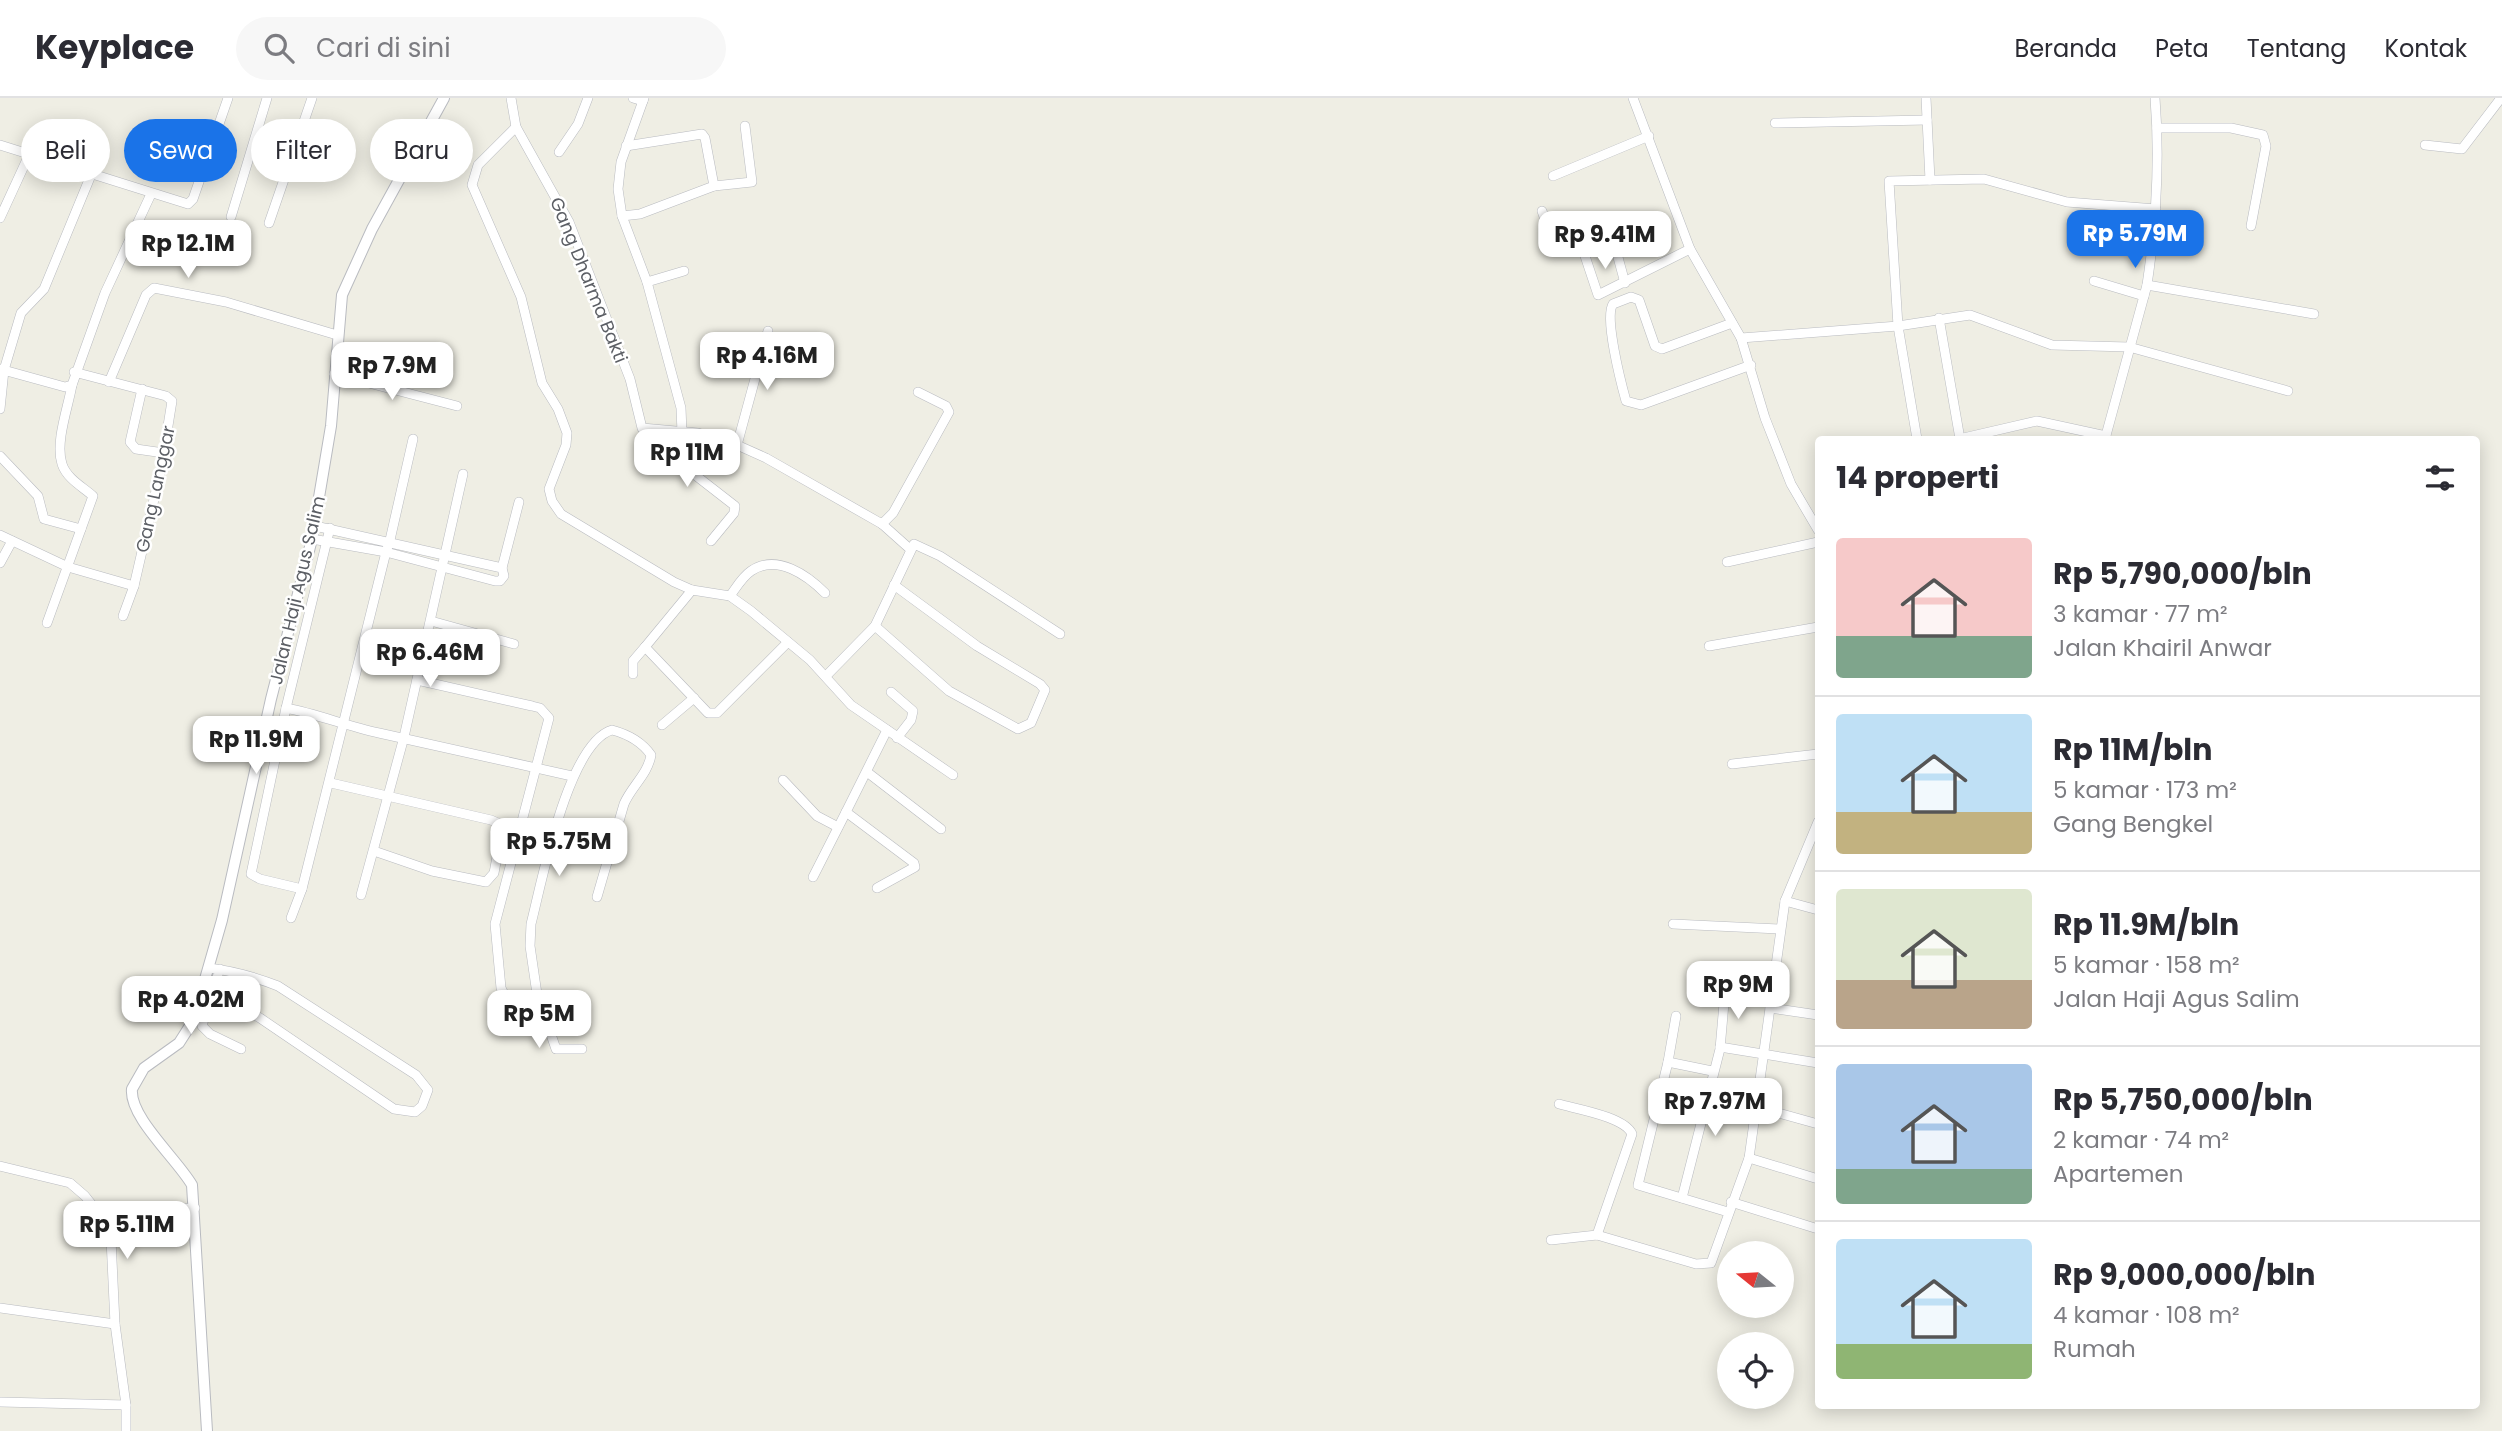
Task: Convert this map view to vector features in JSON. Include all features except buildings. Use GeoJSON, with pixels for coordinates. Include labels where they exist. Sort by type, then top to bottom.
{"type":"FeatureCollection","features":[{"type":"Feature","properties":{"kind":"street"},"geometry":{"type":"LineString","coordinates":[[110,181],[188,204],[228,98]]}},
{"type":"Feature","properties":{"kind":"street"},"geometry":{"type":"LineString","coordinates":[[231,217],[267,98]]}},
{"type":"Feature","properties":{"kind":"street"},"geometry":{"type":"LineString","coordinates":[[269,223],[312,98]]}},
{"type":"Feature","properties":{"kind":"street","name":"Jalan Haji Agus Salim"},"geometry":{"type":"LineString","coordinates":[[207,1431],[195,1209],[188,1178],[138,1114],[131,1096],[134,1082],[144,1068],[186,1034],[215,969],[315,526],[331,426],[337,335],[345,285],[444,98]]}},
{"type":"Feature","properties":{"kind":"street","name":"Gang Dharma Bakti"},"geometry":{"type":"LineString","coordinates":[[510,98],[516,127],[569,222],[629,379],[642,428],[684,430]]}},
{"type":"Feature","properties":{"kind":"street"},"geometry":{"type":"LineString","coordinates":[[559,152],[578,124],[588,98]]}},
{"type":"Feature","properties":{"kind":"street"},"geometry":{"type":"LineString","coordinates":[[632,98],[644,99],[626,146],[619,177],[622,216],[647,282],[681,408],[684,430],[682,458],[690,471],[736,506],[734,513],[710,541]]}},
{"type":"Feature","properties":{"kind":"street"},"geometry":{"type":"LineString","coordinates":[[1633,98],[1690,249],[1741,338],[1769,429],[1791,484],[1815,518]]}},
{"type":"Feature","properties":{"kind":"street"},"geometry":{"type":"LineString","coordinates":[[1926,98],[1930,180]]}},
{"type":"Feature","properties":{"kind":"street"},"geometry":{"type":"LineString","coordinates":[[2106,436],[2147,285],[2156,209],[2155,98]]}},
{"type":"Feature","properties":{"kind":"street"},"geometry":{"type":"LineString","coordinates":[[2425,145],[2462,149],[2501,98]]}},
{"type":"Feature","properties":{"kind":"street"},"geometry":{"type":"LineString","coordinates":[[1775,123],[1927,120]]}},
{"type":"Feature","properties":{"kind":"street"},"geometry":{"type":"LineString","coordinates":[[622,216],[640,214],[714,186],[752,181],[745,126]]}},
{"type":"Feature","properties":{"kind":"street"},"geometry":{"type":"LineString","coordinates":[[516,127],[478,164],[472,185],[522,297],[542,383],[558,409],[567,433],[566,445],[549,489],[552,501],[561,514],[692,590],[730,596],[789,642],[826,676],[851,705],[953,775]]}},
{"type":"Feature","properties":{"kind":"street"},"geometry":{"type":"LineString","coordinates":[[2157,128],[2231,128],[2263,135],[2266,146],[2251,226]]}},
{"type":"Feature","properties":{"kind":"street"},"geometry":{"type":"LineString","coordinates":[[626,146],[702,134],[714,186]]}},
{"type":"Feature","properties":{"kind":"street"},"geometry":{"type":"LineString","coordinates":[[1553,176],[1649,136]]}},
{"type":"Feature","properties":{"kind":"street"},"geometry":{"type":"LineString","coordinates":[[0,145],[21,152]]}},
{"type":"Feature","properties":{"kind":"street"},"geometry":{"type":"LineString","coordinates":[[0,218],[21,172]]}},
{"type":"Feature","properties":{"kind":"street"},"geometry":{"type":"LineString","coordinates":[[1916,436],[1898,326],[1888,186],[1893,179],[1984,179],[2067,202],[2156,209]]}},
{"type":"Feature","properties":{"kind":"street"},"geometry":{"type":"LineString","coordinates":[[0,409],[2,369],[21,313],[44,289],[88,182]]}},
{"type":"Feature","properties":{"kind":"street"},"geometry":{"type":"LineString","coordinates":[[47,623],[93,495],[80,487],[62,463],[62,437],[74,372],[104,293],[151,194]]}},
{"type":"Feature","properties":{"kind":"street"},"geometry":{"type":"LineString","coordinates":[[1542,211],[1553,242],[1568,240],[1581,244],[1596,292],[1601,295],[1690,249]]}},
{"type":"Feature","properties":{"kind":"street"},"geometry":{"type":"LineString","coordinates":[[1613,239],[1626,283]]}},
{"type":"Feature","properties":{"kind":"street"},"geometry":{"type":"LineString","coordinates":[[647,282],[684,271]]}},
{"type":"Feature","properties":{"kind":"street"},"geometry":{"type":"LineString","coordinates":[[2094,281],[2144,296]]}},
{"type":"Feature","properties":{"kind":"street"},"geometry":{"type":"LineString","coordinates":[[2147,285],[2314,314]]}},
{"type":"Feature","properties":{"kind":"street"},"geometry":{"type":"LineString","coordinates":[[109,382],[145,295],[154,288],[226,302],[337,335]]}},
{"type":"Feature","properties":{"kind":"street"},"geometry":{"type":"LineString","coordinates":[[1732,323],[1661,349],[1655,346],[1639,300],[1631,297],[1614,304],[1609,315],[1615,358],[1626,401],[1641,405],[1751,365]]}},
{"type":"Feature","properties":{"kind":"street"},"geometry":{"type":"LineString","coordinates":[[1741,338],[1898,326],[1939,318],[1983,317],[2064,347],[2129,347],[2288,391]]}},
{"type":"Feature","properties":{"kind":"street"},"geometry":{"type":"LineString","coordinates":[[1939,318],[1959,436]]}},
{"type":"Feature","properties":{"kind":"street"},"geometry":{"type":"LineString","coordinates":[[737,445],[768,331]]}},
{"type":"Feature","properties":{"kind":"street"},"geometry":{"type":"LineString","coordinates":[[2,369],[65,387],[72,385]]}},
{"type":"Feature","properties":{"kind":"street","name":"Gang Langgar"},"geometry":{"type":"LineString","coordinates":[[74,372],[166,396],[172,401],[134,586],[123,616]]}},
{"type":"Feature","properties":{"kind":"street"},"geometry":{"type":"LineString","coordinates":[[334,374],[457,406]]}},
{"type":"Feature","properties":{"kind":"street"},"geometry":{"type":"LineString","coordinates":[[142,389],[130,442],[136,449],[163,453]]}},
{"type":"Feature","properties":{"kind":"street"},"geometry":{"type":"LineString","coordinates":[[882,524],[889,520],[949,412],[946,406],[918,392]]}},
{"type":"Feature","properties":{"kind":"street"},"geometry":{"type":"LineString","coordinates":[[1972,436],[2037,421],[2097,436]]}},
{"type":"Feature","properties":{"kind":"street"},"geometry":{"type":"LineString","coordinates":[[684,430],[737,445],[766,458],[882,524],[911,549]]}},
{"type":"Feature","properties":{"kind":"street"},"geometry":{"type":"LineString","coordinates":[[291,918],[302,889],[331,783],[413,439]]}},
{"type":"Feature","properties":{"kind":"street"},"geometry":{"type":"LineString","coordinates":[[0,456],[38,496],[44,519],[81,529]]}},
{"type":"Feature","properties":{"kind":"street"},"geometry":{"type":"LineString","coordinates":[[361,895],[404,737],[463,474]]}},
{"type":"Feature","properties":{"kind":"street"},"geometry":{"type":"LineString","coordinates":[[312,539],[386,552],[500,581],[504,576],[502,568],[519,502]]}},
{"type":"Feature","properties":{"kind":"street"},"geometry":{"type":"LineString","coordinates":[[315,526],[390,540],[502,568]]}},
{"type":"Feature","properties":{"kind":"street"},"geometry":{"type":"LineString","coordinates":[[302,889],[260,879],[251,874],[286,708],[330,528]]}},
{"type":"Feature","properties":{"kind":"street"},"geometry":{"type":"LineString","coordinates":[[0,536],[68,567],[134,586]]}},
{"type":"Feature","properties":{"kind":"street"},"geometry":{"type":"LineString","coordinates":[[0,563],[12,541]]}},
{"type":"Feature","properties":{"kind":"street"},"geometry":{"type":"LineString","coordinates":[[1727,562],[1815,543]]}},
{"type":"Feature","properties":{"kind":"street"},"geometry":{"type":"LineString","coordinates":[[826,676],[875,626],[914,544],[923,545],[1060,634]]}},
{"type":"Feature","properties":{"kind":"street"},"geometry":{"type":"LineString","coordinates":[[730,596],[752,570],[774,565],[806,574],[825,593]]}},
{"type":"Feature","properties":{"kind":"street"},"geometry":{"type":"LineString","coordinates":[[875,626],[966,702],[1018,729],[1031,723],[1044,696],[1045,690],[1040,684],[976,646],[894,585]]}},
{"type":"Feature","properties":{"kind":"street"},"geometry":{"type":"LineString","coordinates":[[634,674],[633,661],[692,590]]}},
{"type":"Feature","properties":{"kind":"street"},"geometry":{"type":"LineString","coordinates":[[431,621],[514,644]]}},
{"type":"Feature","properties":{"kind":"street"},"geometry":{"type":"LineString","coordinates":[[1709,646],[1815,628]]}},
{"type":"Feature","properties":{"kind":"street"},"geometry":{"type":"LineString","coordinates":[[645,647],[708,713],[717,713],[789,642]]}},
{"type":"Feature","properties":{"kind":"street"},"geometry":{"type":"LineString","coordinates":[[417,680],[540,708],[549,718],[497,915],[494,936],[504,996],[517,1000],[537,994]]}},
{"type":"Feature","properties":{"kind":"street"},"geometry":{"type":"LineString","coordinates":[[891,692],[913,711],[911,720],[897,738]]}},
{"type":"Feature","properties":{"kind":"street"},"geometry":{"type":"LineString","coordinates":[[662,725],[694,698]]}},
{"type":"Feature","properties":{"kind":"street"},"geometry":{"type":"LineString","coordinates":[[286,708],[344,724],[572,776]]}},
{"type":"Feature","properties":{"kind":"street"},"geometry":{"type":"LineString","coordinates":[[582,1049],[556,1049],[537,994],[530,946],[531,924],[572,776],[597,737],[612,730],[625,734],[646,748],[651,755],[646,770],[630,790],[624,804],[597,897]]}},
{"type":"Feature","properties":{"kind":"street"},"geometry":{"type":"LineString","coordinates":[[813,877],[887,730]]}},
{"type":"Feature","properties":{"kind":"street"},"geometry":{"type":"LineString","coordinates":[[1732,764],[1815,754]]}},
{"type":"Feature","properties":{"kind":"street"},"geometry":{"type":"LineString","coordinates":[[867,772],[941,829]]}},
{"type":"Feature","properties":{"kind":"street"},"geometry":{"type":"LineString","coordinates":[[783,780],[817,816],[838,827]]}},
{"type":"Feature","properties":{"kind":"street"},"geometry":{"type":"LineString","coordinates":[[331,783],[498,823],[503,836],[494,873],[489,880],[480,883],[374,851]]}},
{"type":"Feature","properties":{"kind":"street"},"geometry":{"type":"LineString","coordinates":[[846,812],[914,863],[912,872],[877,888]]}},
{"type":"Feature","properties":{"kind":"street"},"geometry":{"type":"LineString","coordinates":[[1551,1240],[1597,1235],[1705,1266],[1714,1258],[1749,1157],[1785,901],[1815,829]]}},
{"type":"Feature","properties":{"kind":"street"},"geometry":{"type":"LineString","coordinates":[[1785,901],[1815,909]]}},
{"type":"Feature","properties":{"kind":"street"},"geometry":{"type":"LineString","coordinates":[[1673,924],[1779,929]]}},
{"type":"Feature","properties":{"kind":"street"},"geometry":{"type":"LineString","coordinates":[[212,991],[260,1018],[394,1109],[415,1112],[422,1106],[428,1090],[416,1075],[278,986],[257,977],[215,969],[202,1026],[210,1034],[241,1049]]}},
{"type":"Feature","properties":{"kind":"street"},"geometry":{"type":"LineString","coordinates":[[1682,1198],[1720,1047],[1725,992]]}},
{"type":"Feature","properties":{"kind":"street"},"geometry":{"type":"LineString","coordinates":[[1770,1008],[1815,1015]]}},
{"type":"Feature","properties":{"kind":"street"},"geometry":{"type":"LineString","coordinates":[[1676,1016],[1668,1062],[1638,1185],[1682,1198],[1815,1227]]}},
{"type":"Feature","properties":{"kind":"street"},"geometry":{"type":"LineString","coordinates":[[1720,1047],[1765,1057],[1815,1063]]}},
{"type":"Feature","properties":{"kind":"street"},"geometry":{"type":"LineString","coordinates":[[1668,1062],[1712,1071]]}},
{"type":"Feature","properties":{"kind":"street"},"geometry":{"type":"LineString","coordinates":[[1559,1104],[1616,1120],[1630,1128],[1632,1134],[1597,1235]]}},
{"type":"Feature","properties":{"kind":"street"},"geometry":{"type":"LineString","coordinates":[[1757,1107],[1815,1123]]}},
{"type":"Feature","properties":{"kind":"street"},"geometry":{"type":"LineString","coordinates":[[1749,1157],[1815,1179]]}},
{"type":"Feature","properties":{"kind":"street"},"geometry":{"type":"LineString","coordinates":[[0,1166],[69,1183],[107,1225],[111,1239],[115,1324],[126,1405],[126,1431]]}},
{"type":"Feature","properties":{"kind":"street"},"geometry":{"type":"LineString","coordinates":[[98,1212],[195,1209]]}},
{"type":"Feature","properties":{"kind":"street"},"geometry":{"type":"LineString","coordinates":[[0,1308],[115,1324]]}},
{"type":"Feature","properties":{"kind":"street"},"geometry":{"type":"LineString","coordinates":[[0,1402],[126,1405]]}}]}
